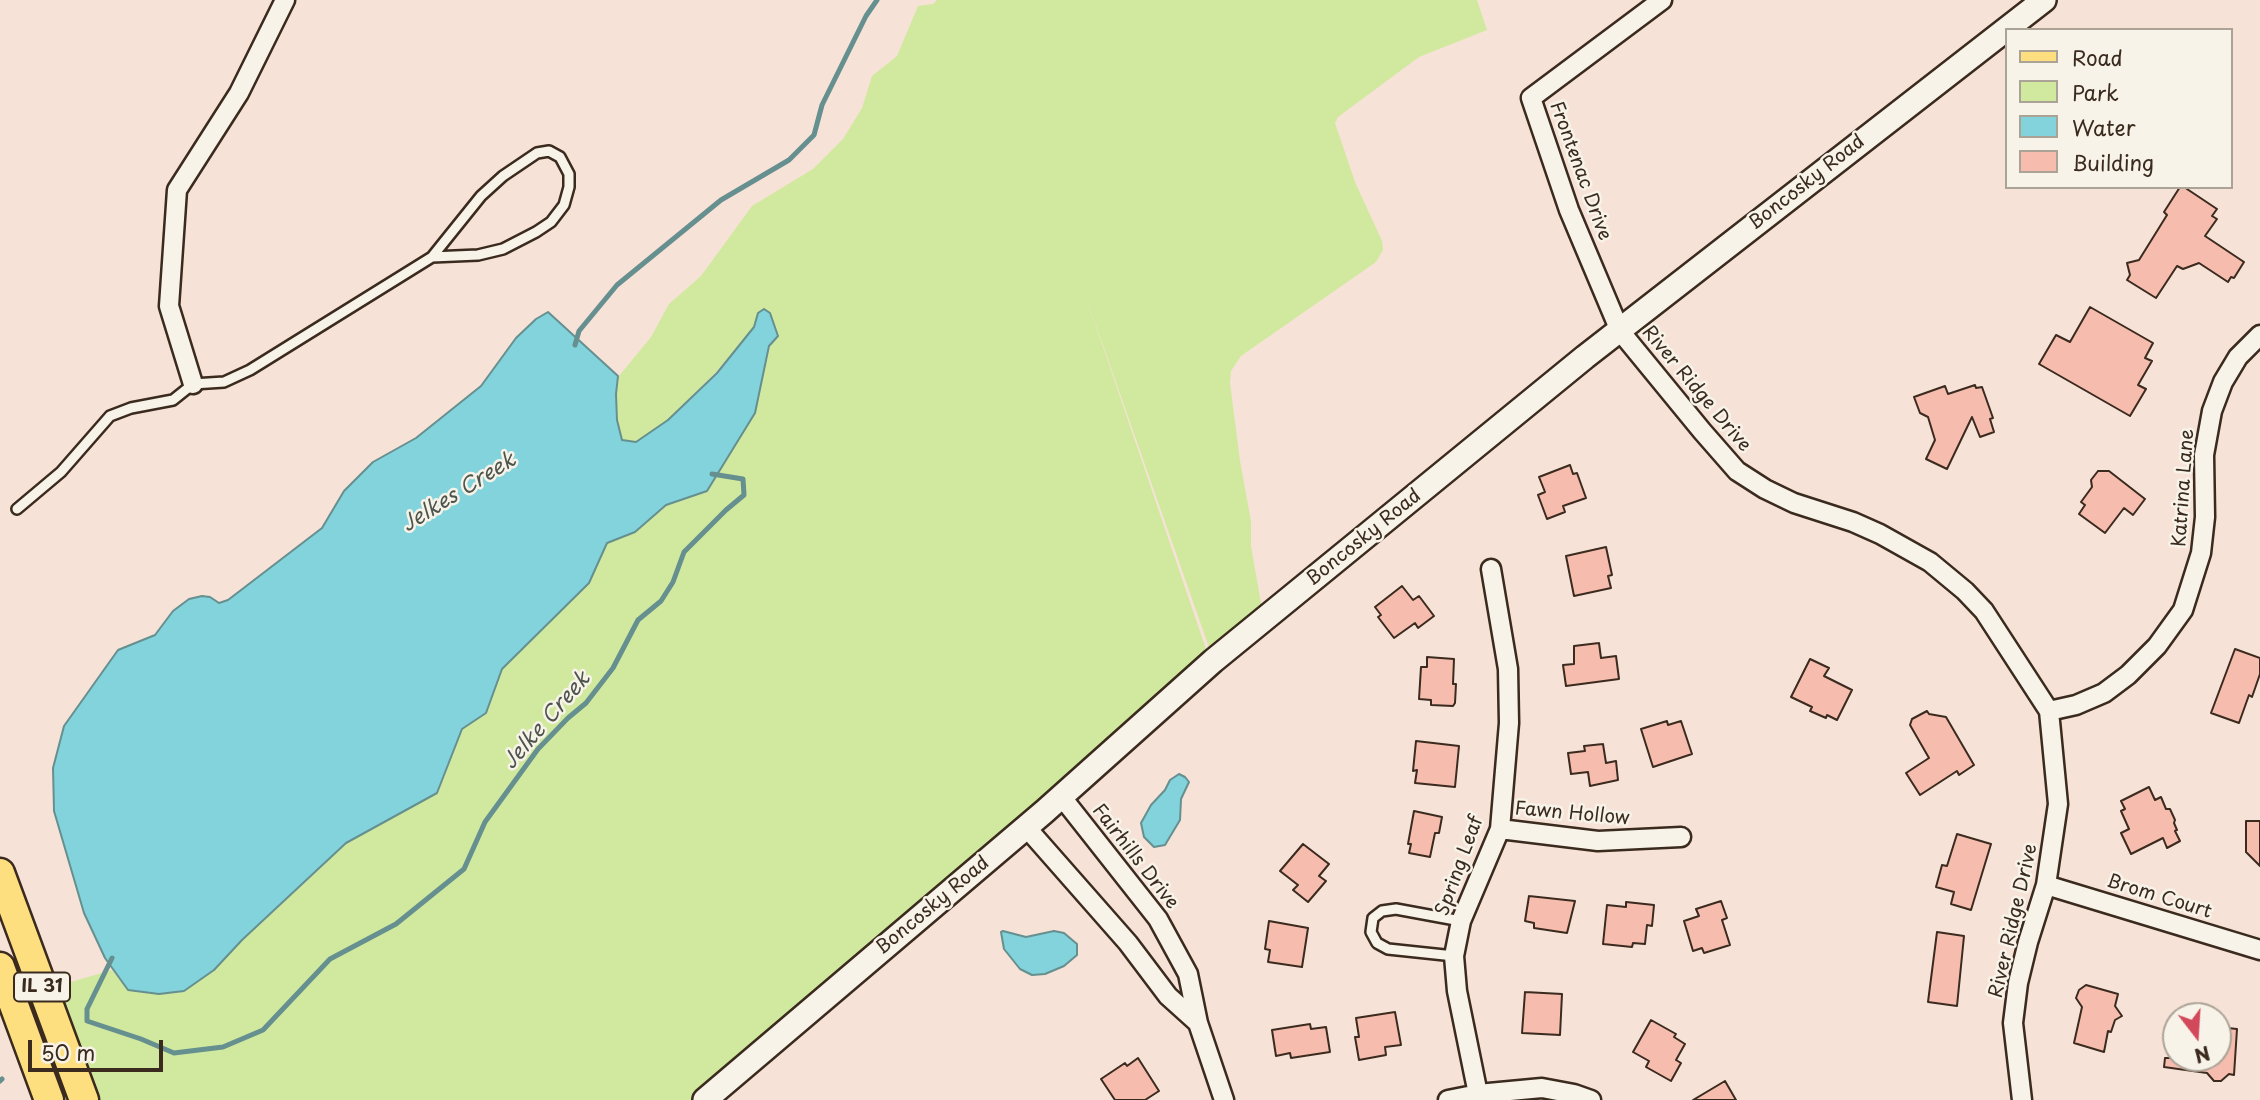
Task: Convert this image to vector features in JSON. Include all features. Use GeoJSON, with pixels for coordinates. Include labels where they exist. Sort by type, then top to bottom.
{"type":"FeatureCollection","features":[{"type":"Feature","properties":{"kind":"main road","name":"IL 31"},"geometry":{"type":"LineString","coordinates":[[0,873],[84,1100]]}},
{"type":"Feature","properties":{"kind":"main road"},"geometry":{"type":"LineString","coordinates":[[0,967],[48,1100]]}},
{"type":"Feature","properties":{"kind":"street"},"geometry":{"type":"LineString","coordinates":[[193,384],[169,306],[177,190],[239,93],[285,0]]}},
{"type":"Feature","properties":{"kind":"street","name":"Frontenac Drive"},"geometry":{"type":"LineString","coordinates":[[1620,331],[1569,210],[1531,98],[1662,0]]}},
{"type":"Feature","properties":{"kind":"street","name":"Boncosky Road"},"geometry":{"type":"LineString","coordinates":[[2007,28],[2043,0]]}},
{"type":"Feature","properties":{"kind":"street","name":"Boncosky Road"},"geometry":{"type":"LineString","coordinates":[[705,1100],[1026,827],[1213,661],[1585,357],[2004,30]]}},
{"type":"Feature","properties":{"kind":"street","name":"River Ridge Drive"},"geometry":{"type":"LineString","coordinates":[[1620,331],[1737,471],[1794,503],[1853,522],[1880,534],[1930,562],[1965,591],[1984,611],[2049,711],[2058,804],[2046,885],[2018,983],[2013,1023],[2022,1100]]}},
{"type":"Feature","properties":{"kind":"street","name":"Katrina Lane"},"geometry":{"type":"LineString","coordinates":[[2049,711],[2076,705],[2104,693],[2128,675],[2157,646],[2183,610],[2201,553],[2205,517],[2204,455],[2212,411],[2223,382],[2238,357],[2260,335]]}},
{"type":"Feature","properties":{"kind":"street","name":"Spring Leaf"},"geometry":{"type":"LineString","coordinates":[[1478,1094],[1457,991],[1454,956],[1461,921],[1500,829],[1510,723],[1508,669],[1491,569]]}},
{"type":"Feature","properties":{"kind":"street","name":"Fairhills Drive"},"geometry":{"type":"LineString","coordinates":[[1061,796],[1158,919],[1188,974],[1198,1023],[1224,1100]]}},
{"type":"Feature","properties":{"kind":"street","name":"Fairhills Drive"},"geometry":{"type":"LineString","coordinates":[[1026,827],[1128,943],[1168,996],[1198,1023]]}},
{"type":"Feature","properties":{"kind":"street","name":"Fawn Hollow"},"geometry":{"type":"LineString","coordinates":[[1500,829],[1598,841],[1682,837]]}},
{"type":"Feature","properties":{"kind":"street","name":"Brom Court"},"geometry":{"type":"LineString","coordinates":[[2046,885],[2260,950]]}},
{"type":"Feature","properties":{"kind":"street"},"geometry":{"type":"LineString","coordinates":[[1448,1100],[1478,1094],[1542,1088],[1591,1100]]}},
{"type":"Feature","properties":{"kind":"lane"},"geometry":{"type":"LineString","coordinates":[[17,509],[61,472],[110,416],[131,408],[173,400],[193,384],[224,382],[250,370],[432,257],[481,196],[537,153],[550,151],[560,157],[569,174],[569,187],[564,205],[551,222],[518,243],[503,248],[478,255],[432,257]]}},
{"type":"Feature","properties":{"kind":"lane"},"geometry":{"type":"LineString","coordinates":[[1454,956],[1388,949],[1377,943],[1371,932],[1373,918],[1382,911],[1396,909],[1461,921]]}},
{"type":"Feature","properties":{"kind":"green space"},"geometry":{"type":"Polygon","coordinates":[[[937,0],[1477,0],[1487,30],[1419,57],[1338,117],[1335,123],[1355,182],[1382,241],[1383,250],[1376,262],[1241,356],[1231,371],[1230,383],[1240,461],[1251,521],[1251,546],[1262,609],[1211,653],[1084,291],[1208,655],[692,1100],[99,1100],[57,986],[112,970],[128,990],[159,994],[184,991],[214,970],[242,940],[347,843],[438,793],[462,730],[486,713],[502,669],[589,583],[607,543],[635,533],[666,505],[707,491],[755,413],[770,346],[778,336],[770,313],[764,309],[758,312],[754,327],[716,372],[668,420],[636,442],[622,440],[616,395],[619,376],[651,337],[669,304],[701,276],[752,206],[813,169],[843,139],[862,108],[872,76],[897,56],[918,6],[933,4],[937,0]]]}},
{"type":"Feature","properties":{"kind":"water"},"geometry":{"type":"Polygon","coordinates":[[[764,309],[770,313],[778,336],[769,346],[755,413],[707,491],[666,505],[635,532],[607,543],[589,583],[502,669],[486,713],[462,729],[437,793],[346,843],[242,940],[214,970],[184,991],[159,994],[128,990],[105,958],[84,913],[54,811],[53,768],[64,726],[118,650],[155,635],[173,611],[189,599],[202,596],[210,597],[219,603],[228,600],[322,528],[344,491],[373,462],[416,438],[481,386],[516,338],[536,319],[548,312],[618,376],[617,420],[622,440],[636,442],[668,420],[717,373],[754,327],[758,313],[764,309]]]}},
{"type":"Feature","properties":{"kind":"water"},"geometry":{"type":"Polygon","coordinates":[[[1179,774],[1189,782],[1181,799],[1180,820],[1165,845],[1154,847],[1144,837],[1141,823],[1170,780],[1179,774]]]}},
{"type":"Feature","properties":{"kind":"water"},"geometry":{"type":"Polygon","coordinates":[[[1003,931],[1026,937],[1054,931],[1064,933],[1077,944],[1077,955],[1064,966],[1045,974],[1032,975],[1020,969],[1004,949],[1003,931]]]}},
{"type":"Feature","properties":{"kind":"building"},"geometry":{"type":"Polygon","coordinates":[[[2179,189],[2187,189],[2217,209],[2212,216],[2217,219],[2205,236],[2244,262],[2234,278],[2231,277],[2228,282],[2199,263],[2183,269],[2177,266],[2156,298],[2127,280],[2130,275],[2127,263],[2139,260],[2167,215],[2164,212],[2179,189]]]}},
{"type":"Feature","properties":{"kind":"building"},"geometry":{"type":"Polygon","coordinates":[[[2090,307],[2153,343],[2145,358],[2152,361],[2138,385],[2146,389],[2130,416],[2039,364],[2056,335],[2070,342],[2090,307]]]}},
{"type":"Feature","properties":{"kind":"building"},"geometry":{"type":"Polygon","coordinates":[[[1975,385],[1976,388],[1982,387],[1993,418],[1990,419],[1994,432],[1980,437],[1972,417],[1947,469],[1926,459],[1935,440],[1928,417],[1920,413],[1914,397],[1945,386],[1948,394],[1975,385]]]}},
{"type":"Feature","properties":{"kind":"building"},"geometry":{"type":"Polygon","coordinates":[[[1570,465],[1573,474],[1577,473],[1586,498],[1563,506],[1565,512],[1547,519],[1538,495],[1545,492],[1539,477],[1570,465]]]}},
{"type":"Feature","properties":{"kind":"building"},"geometry":{"type":"Polygon","coordinates":[[[2098,471],[2109,471],[2145,499],[2133,515],[2124,508],[2105,533],[2079,514],[2085,505],[2081,502],[2092,487],[2091,480],[2098,471]]]}},
{"type":"Feature","properties":{"kind":"building"},"geometry":{"type":"Polygon","coordinates":[[[1606,547],[1612,575],[1608,576],[1611,588],[1574,596],[1566,556],[1606,547]]]}},
{"type":"Feature","properties":{"kind":"building"},"geometry":{"type":"Polygon","coordinates":[[[1402,586],[1413,600],[1419,596],[1434,616],[1418,628],[1415,623],[1394,638],[1378,617],[1381,615],[1375,607],[1402,586]]]}},
{"type":"Feature","properties":{"kind":"building"},"geometry":{"type":"Polygon","coordinates":[[[1599,643],[1601,658],[1616,656],[1619,679],[1566,686],[1563,665],[1574,664],[1574,646],[1599,643]]]}},
{"type":"Feature","properties":{"kind":"building"},"geometry":{"type":"Polygon","coordinates":[[[2235,649],[2260,658],[2260,674],[2239,723],[2211,713],[2235,649]]]}},
{"type":"Feature","properties":{"kind":"building"},"geometry":{"type":"Polygon","coordinates":[[[1427,657],[1454,659],[1453,684],[1456,684],[1453,706],[1431,705],[1431,700],[1419,699],[1421,667],[1427,667],[1427,657]]]}},
{"type":"Feature","properties":{"kind":"building"},"geometry":{"type":"Polygon","coordinates":[[[1810,659],[1829,668],[1824,676],[1852,690],[1837,720],[1810,711],[1812,707],[1791,697],[1810,659]]]}},
{"type":"Feature","properties":{"kind":"building"},"geometry":{"type":"Polygon","coordinates":[[[1927,711],[1929,714],[1946,717],[1974,765],[1959,775],[1957,771],[1920,795],[1906,773],[1929,758],[1910,725],[1912,719],[1927,711]]]}},
{"type":"Feature","properties":{"kind":"building"},"geometry":{"type":"Polygon","coordinates":[[[1667,721],[1668,725],[1681,721],[1692,754],[1653,767],[1641,729],[1667,721]]]}},
{"type":"Feature","properties":{"kind":"building"},"geometry":{"type":"Polygon","coordinates":[[[1416,741],[1459,746],[1455,787],[1415,783],[1417,770],[1413,771],[1416,741]]]}},
{"type":"Feature","properties":{"kind":"building"},"geometry":{"type":"Polygon","coordinates":[[[1603,744],[1606,763],[1616,761],[1618,780],[1590,786],[1588,772],[1571,774],[1568,753],[1585,751],[1584,746],[1603,744]]]}},
{"type":"Feature","properties":{"kind":"building"},"geometry":{"type":"Polygon","coordinates":[[[2149,787],[2155,800],[2161,797],[2166,809],[2170,809],[2180,841],[2167,848],[2163,838],[2131,854],[2121,833],[2129,829],[2121,811],[2125,809],[2121,801],[2149,787]]]}},
{"type":"Feature","properties":{"kind":"building"},"geometry":{"type":"Polygon","coordinates":[[[1414,811],[1442,817],[1439,833],[1435,833],[1430,857],[1409,853],[1414,811]]]}},
{"type":"Feature","properties":{"kind":"building"},"geometry":{"type":"Polygon","coordinates":[[[2246,821],[2260,821],[2260,866],[2246,852],[2246,821]]]}},
{"type":"Feature","properties":{"kind":"building"},"geometry":{"type":"Polygon","coordinates":[[[1957,834],[1991,844],[1971,910],[1951,904],[1954,892],[1936,887],[1942,865],[1947,866],[1957,834]]]}},
{"type":"Feature","properties":{"kind":"building"},"geometry":{"type":"Polygon","coordinates":[[[1303,844],[1329,864],[1319,876],[1326,881],[1308,902],[1293,890],[1298,885],[1280,871],[1303,844]]]}},
{"type":"Feature","properties":{"kind":"building"},"geometry":{"type":"Polygon","coordinates":[[[1529,896],[1575,901],[1567,933],[1534,928],[1534,923],[1525,921],[1529,896]]]}},
{"type":"Feature","properties":{"kind":"building"},"geometry":{"type":"Polygon","coordinates":[[[1721,901],[1727,918],[1722,920],[1730,945],[1704,953],[1702,948],[1693,951],[1684,921],[1699,916],[1696,909],[1721,901]]]}},
{"type":"Feature","properties":{"kind":"building"},"geometry":{"type":"Polygon","coordinates":[[[1626,902],[1654,905],[1652,926],[1647,925],[1645,944],[1633,943],[1632,947],[1603,944],[1607,905],[1626,907],[1626,902]]]}},
{"type":"Feature","properties":{"kind":"building"},"geometry":{"type":"Polygon","coordinates":[[[1269,921],[1308,928],[1302,967],[1268,962],[1270,950],[1265,949],[1269,921]]]}},
{"type":"Feature","properties":{"kind":"building"},"geometry":{"type":"Polygon","coordinates":[[[1937,932],[1964,936],[1957,1006],[1928,1002],[1937,932]]]}},
{"type":"Feature","properties":{"kind":"building"},"geometry":{"type":"Polygon","coordinates":[[[2086,985],[2118,994],[2115,1006],[2122,1016],[2115,1020],[2111,1032],[2108,1031],[2104,1052],[2074,1043],[2082,1007],[2076,998],[2079,990],[2086,985]]]}},
{"type":"Feature","properties":{"kind":"building"},"geometry":{"type":"Polygon","coordinates":[[[1525,992],[1562,994],[1560,1035],[1522,1033],[1525,992]]]}},
{"type":"Feature","properties":{"kind":"building"},"geometry":{"type":"Polygon","coordinates":[[[1395,1012],[1401,1045],[1385,1047],[1386,1055],[1359,1060],[1355,1037],[1359,1037],[1356,1018],[1395,1012]]]}},
{"type":"Feature","properties":{"kind":"building"},"geometry":{"type":"Polygon","coordinates":[[[1651,1020],[1676,1034],[1674,1037],[1685,1044],[1676,1060],[1681,1063],[1671,1081],[1646,1067],[1649,1061],[1633,1052],[1651,1020]]]}},
{"type":"Feature","properties":{"kind":"building"},"geometry":{"type":"Polygon","coordinates":[[[1310,1024],[1311,1029],[1326,1027],[1330,1052],[1291,1058],[1290,1053],[1276,1056],[1272,1030],[1310,1024]]]}},
{"type":"Feature","properties":{"kind":"building"},"geometry":{"type":"Polygon","coordinates":[[[2232,1028],[2237,1029],[2234,1075],[2229,1074],[2221,1081],[2214,1081],[2207,1073],[2200,1072],[2232,1072],[2232,1028]]]}},
{"type":"Feature","properties":{"kind":"building"},"geometry":{"type":"Polygon","coordinates":[[[1138,1058],[1159,1091],[1145,1100],[1115,1100],[1101,1079],[1138,1058]]]}},
{"type":"Feature","properties":{"kind":"building"},"geometry":{"type":"Polygon","coordinates":[[[1725,1081],[1736,1100],[1693,1100],[1725,1081]]]}},
{"type":"Feature","properties":{"kind":"waterway","name":"Jelkes Creek"},"geometry":{"type":"LineString","coordinates":[[575,345],[579,331],[617,285],[721,200],[789,160],[814,135],[822,105],[866,16],[877,0]]}},
{"type":"Feature","properties":{"kind":"waterway","name":"Jelke Creek"},"geometry":{"type":"LineString","coordinates":[[112,958],[87,1009],[87,1021],[174,1053],[223,1047],[263,1030],[330,959],[396,924],[464,869],[485,822],[538,749],[586,703],[613,668],[638,620],[661,601],[673,582],[684,552],[744,495],[743,479],[712,474]]}}]}
